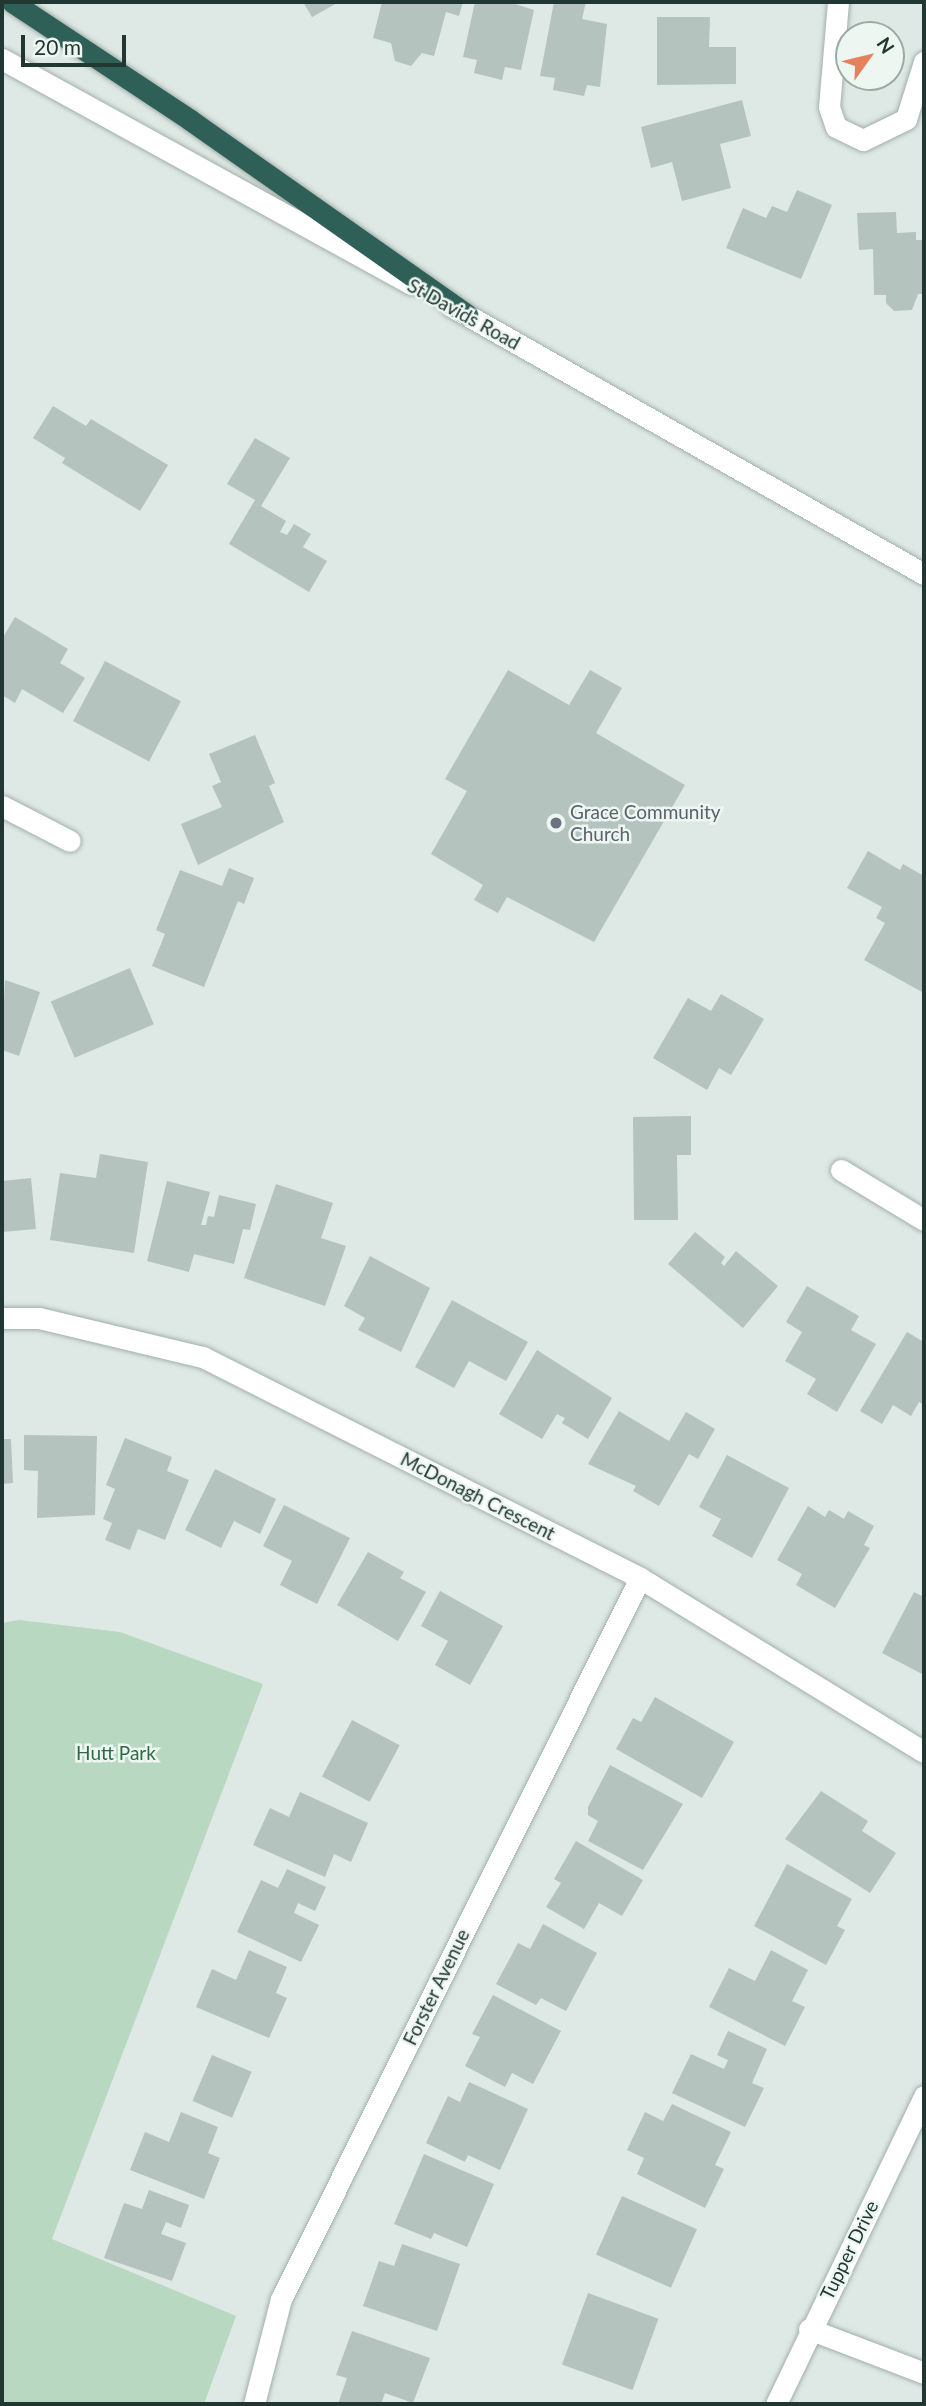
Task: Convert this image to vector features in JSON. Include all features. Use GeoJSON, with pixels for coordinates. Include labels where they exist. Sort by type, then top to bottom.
{"type":"FeatureCollection","features":[{"type":"Feature","properties":{"kind":"highway"},"geometry":{"type":"LineString","coordinates":[[12,2],[190,120],[467,315]]}},
{"type":"Feature","properties":{"kind":"street"},"geometry":{"type":"LineString","coordinates":[[838,2],[828,107],[836,127],[863,141],[906,119],[924,62]]}},
{"type":"Feature","properties":{"kind":"street","name":"St Davids Road"},"geometry":{"type":"LineString","coordinates":[[2,59],[467,315],[924,574]]}},
{"type":"Feature","properties":{"kind":"street"},"geometry":{"type":"LineString","coordinates":[[2,806],[69,841]]}},
{"type":"Feature","properties":{"kind":"street"},"geometry":{"type":"LineString","coordinates":[[841,1170],[924,1220]]}},
{"type":"Feature","properties":{"kind":"street","name":"McDonagh Crescent"},"geometry":{"type":"LineString","coordinates":[[2,1318],[39,1318],[203,1357],[640,1578],[924,1752]]}},
{"type":"Feature","properties":{"kind":"street","name":"Forster Avenue"},"geometry":{"type":"LineString","coordinates":[[254,2404],[281,2299],[640,1578]]}},
{"type":"Feature","properties":{"kind":"street","name":"Tupper Drive"},"geometry":{"type":"LineString","coordinates":[[776,2404],[809,2329],[924,2096]]}},
{"type":"Feature","properties":{"kind":"street"},"geometry":{"type":"LineString","coordinates":[[809,2329],[924,2373]]}},
{"type":"Feature","properties":{"kind":"green space","name":"Hutt Park"},"geometry":{"type":"Polygon","coordinates":[[[19,1620],[120,1632],[263,1684],[52,2239],[236,2316],[204,2404],[2,2403],[2,1623],[19,1620]]]}},
{"type":"Feature","properties":{"kind":"building"},"geometry":{"type":"Polygon","coordinates":[[[303,2],[339,2],[312,17],[303,2]]]}},
{"type":"Feature","properties":{"kind":"building"},"geometry":{"type":"Polygon","coordinates":[[[382,2],[463,2],[459,16],[446,12],[434,56],[422,53],[411,66],[395,61],[391,43],[373,38],[382,2]]]}},
{"type":"Feature","properties":{"kind":"building"},"geometry":{"type":"Polygon","coordinates":[[[475,2],[509,2],[534,10],[521,70],[505,67],[502,80],[474,73],[477,60],[463,57],[475,2]]]}},
{"type":"Feature","properties":{"kind":"building"},"geometry":{"type":"Polygon","coordinates":[[[554,2],[586,2],[582,19],[607,24],[600,87],[587,85],[584,96],[553,90],[555,78],[540,76],[554,2]]]}},
{"type":"Feature","properties":{"kind":"building"},"geometry":{"type":"Polygon","coordinates":[[[657,17],[710,17],[709,47],[736,47],[736,84],[657,85],[657,17]]]}},
{"type":"Feature","properties":{"kind":"building"},"geometry":{"type":"Polygon","coordinates":[[[742,100],[751,136],[720,144],[731,188],[682,201],[672,162],[651,168],[641,127],[742,100]]]}},
{"type":"Feature","properties":{"kind":"building"},"geometry":{"type":"Polygon","coordinates":[[[797,190],[832,205],[801,279],[726,248],[743,208],[766,218],[772,206],[787,212],[797,190]]]}},
{"type":"Feature","properties":{"kind":"building"},"geometry":{"type":"Polygon","coordinates":[[[896,212],[897,233],[916,232],[916,240],[924,240],[924,294],[918,294],[912,310],[894,311],[886,303],[886,295],[874,295],[873,249],[859,250],[857,213],[896,212]]]}},
{"type":"Feature","properties":{"kind":"building"},"geometry":{"type":"Polygon","coordinates":[[[53,406],[86,426],[91,419],[168,465],[140,511],[62,463],[65,458],[33,438],[53,406]]]}},
{"type":"Feature","properties":{"kind":"building"},"geometry":{"type":"Polygon","coordinates":[[[255,438],[290,458],[261,506],[286,521],[280,532],[287,535],[294,524],[311,534],[303,547],[327,561],[309,592],[229,544],[255,500],[227,484],[255,438]]]}},
{"type":"Feature","properties":{"kind":"building"},"geometry":{"type":"Polygon","coordinates":[[[15,617],[68,649],[60,663],[85,678],[63,713],[22,689],[15,703],[2,695],[2,639],[15,617]]]}},
{"type":"Feature","properties":{"kind":"building"},"geometry":{"type":"Polygon","coordinates":[[[105,661],[181,701],[149,761],[73,721],[105,661]]]}},
{"type":"Feature","properties":{"kind":"building","name":"Grace Community Church"},"geometry":{"type":"Polygon","coordinates":[[[508,670],[569,705],[590,670],[622,688],[596,733],[685,785],[594,942],[507,897],[498,913],[474,900],[483,885],[431,854],[467,791],[445,779],[508,670]]]}},
{"type":"Feature","properties":{"kind":"building"},"geometry":{"type":"Polygon","coordinates":[[[255,735],[275,783],[269,786],[284,822],[198,865],[181,824],[222,807],[212,786],[221,782],[209,754],[255,735]]]}},
{"type":"Feature","properties":{"kind":"building"},"geometry":{"type":"Polygon","coordinates":[[[868,851],[900,870],[903,864],[924,876],[924,993],[864,960],[885,923],[876,918],[882,907],[847,888],[868,851]]]}},
{"type":"Feature","properties":{"kind":"building"},"geometry":{"type":"Polygon","coordinates":[[[229,868],[254,878],[244,904],[238,901],[204,987],[152,966],[165,934],[156,930],[180,870],[222,886],[229,868]]]}},
{"type":"Feature","properties":{"kind":"building"},"geometry":{"type":"Polygon","coordinates":[[[130,968],[154,1024],[75,1058],[51,1002],[130,968]]]}},
{"type":"Feature","properties":{"kind":"building"},"geometry":{"type":"Polygon","coordinates":[[[5,980],[40,992],[19,1056],[2,1050],[5,980]]]}},
{"type":"Feature","properties":{"kind":"building"},"geometry":{"type":"Polygon","coordinates":[[[721,994],[764,1019],[731,1075],[719,1068],[707,1090],[653,1058],[688,998],[711,1011],[721,994]]]}},
{"type":"Feature","properties":{"kind":"building"},"geometry":{"type":"Polygon","coordinates":[[[691,1116],[691,1155],[677,1155],[678,1220],[634,1220],[633,1117],[691,1116]]]}},
{"type":"Feature","properties":{"kind":"building"},"geometry":{"type":"Polygon","coordinates":[[[100,1154],[148,1162],[134,1253],[50,1240],[60,1173],[96,1178],[100,1154]]]}},
{"type":"Feature","properties":{"kind":"building"},"geometry":{"type":"Polygon","coordinates":[[[31,1178],[36,1229],[2,1232],[2,1181],[31,1178]]]}},
{"type":"Feature","properties":{"kind":"building"},"geometry":{"type":"Polygon","coordinates":[[[167,1181],[210,1192],[201,1225],[206,1225],[208,1216],[214,1217],[219,1195],[256,1204],[250,1230],[243,1229],[234,1264],[194,1254],[189,1272],[147,1261],[167,1181]]]}},
{"type":"Feature","properties":{"kind":"building"},"geometry":{"type":"Polygon","coordinates":[[[276,1184],[333,1203],[321,1238],[346,1246],[325,1306],[244,1278],[276,1184]]]}},
{"type":"Feature","properties":{"kind":"building"},"geometry":{"type":"Polygon","coordinates":[[[695,1232],[725,1257],[721,1263],[724,1266],[736,1251],[778,1286],[743,1328],[668,1264],[695,1232]]]}},
{"type":"Feature","properties":{"kind":"building"},"geometry":{"type":"Polygon","coordinates":[[[370,1256],[430,1288],[401,1352],[358,1330],[365,1318],[344,1306],[370,1256]]]}},
{"type":"Feature","properties":{"kind":"building"},"geometry":{"type":"Polygon","coordinates":[[[807,1286],[859,1316],[851,1330],[876,1344],[837,1412],[807,1394],[816,1379],[785,1361],[802,1332],[786,1322],[807,1286]]]}},
{"type":"Feature","properties":{"kind":"building"},"geometry":{"type":"Polygon","coordinates":[[[452,1300],[528,1342],[506,1381],[469,1361],[454,1388],[415,1367],[452,1300]]]}},
{"type":"Feature","properties":{"kind":"building"},"geometry":{"type":"Polygon","coordinates":[[[907,1332],[924,1342],[924,1405],[919,1402],[911,1416],[893,1405],[882,1424],[860,1411],[907,1332]]]}},
{"type":"Feature","properties":{"kind":"building"},"geometry":{"type":"Polygon","coordinates":[[[537,1350],[612,1398],[588,1439],[562,1423],[565,1418],[557,1414],[542,1439],[499,1414],[537,1350]]]}},
{"type":"Feature","properties":{"kind":"building"},"geometry":{"type":"Polygon","coordinates":[[[619,1411],[669,1441],[686,1412],[715,1429],[698,1459],[689,1454],[659,1506],[633,1491],[636,1486],[588,1464],[619,1411]]]}},
{"type":"Feature","properties":{"kind":"building"},"geometry":{"type":"Polygon","coordinates":[[[24,1435],[97,1436],[95,1515],[37,1518],[38,1471],[24,1470],[24,1435]]]}},
{"type":"Feature","properties":{"kind":"building"},"geometry":{"type":"Polygon","coordinates":[[[125,1438],[172,1457],[167,1471],[189,1480],[165,1540],[138,1529],[130,1550],[105,1540],[112,1523],[103,1519],[115,1489],[106,1485],[125,1438]]]}},
{"type":"Feature","properties":{"kind":"building"},"geometry":{"type":"Polygon","coordinates":[[[2,1439],[11,1439],[13,1483],[2,1484],[2,1439]]]}},
{"type":"Feature","properties":{"kind":"building"},"geometry":{"type":"Polygon","coordinates":[[[727,1455],[789,1488],[752,1558],[712,1536],[721,1519],[699,1507],[727,1455]]]}},
{"type":"Feature","properties":{"kind":"building"},"geometry":{"type":"Polygon","coordinates":[[[215,1469],[276,1499],[260,1534],[234,1521],[221,1548],[185,1530],[215,1469]]]}},
{"type":"Feature","properties":{"kind":"building"},"geometry":{"type":"Polygon","coordinates":[[[284,1505],[350,1538],[317,1604],[280,1585],[292,1561],[263,1546],[284,1505]]]}},
{"type":"Feature","properties":{"kind":"building"},"geometry":{"type":"Polygon","coordinates":[[[808,1506],[825,1517],[829,1510],[844,1519],[848,1511],[874,1526],[864,1545],[870,1548],[835,1608],[796,1585],[802,1574],[777,1560],[808,1506]]]}},
{"type":"Feature","properties":{"kind":"building"},"geometry":{"type":"Polygon","coordinates":[[[368,1552],[404,1572],[400,1578],[426,1592],[398,1641],[337,1605],[368,1552]]]}},
{"type":"Feature","properties":{"kind":"building"},"geometry":{"type":"Polygon","coordinates":[[[440,1591],[503,1626],[470,1685],[435,1665],[448,1641],[421,1626],[440,1591]]]}},
{"type":"Feature","properties":{"kind":"building"},"geometry":{"type":"Polygon","coordinates":[[[914,1592],[924,1597],[924,1675],[882,1653],[914,1592]]]}},
{"type":"Feature","properties":{"kind":"building"},"geometry":{"type":"Polygon","coordinates":[[[655,1697],[734,1742],[702,1798],[616,1749],[633,1718],[641,1722],[655,1697]]]}},
{"type":"Feature","properties":{"kind":"building"},"geometry":{"type":"Polygon","coordinates":[[[352,1720],[400,1745],[370,1802],[322,1777],[352,1720]]]}},
{"type":"Feature","properties":{"kind":"building"},"geometry":{"type":"Polygon","coordinates":[[[610,1765],[683,1804],[643,1870],[588,1841],[598,1821],[588,1815],[588,1807],[610,1765]]]}},
{"type":"Feature","properties":{"kind":"building"},"geometry":{"type":"Polygon","coordinates":[[[821,1791],[868,1821],[862,1831],[896,1853],[870,1893],[785,1839],[821,1791]]]}},
{"type":"Feature","properties":{"kind":"building"},"geometry":{"type":"Polygon","coordinates":[[[300,1792],[368,1823],[351,1862],[334,1854],[325,1877],[253,1845],[270,1808],[289,1817],[300,1792]]]}},
{"type":"Feature","properties":{"kind":"building"},"geometry":{"type":"Polygon","coordinates":[[[576,1841],[643,1880],[622,1916],[599,1903],[584,1929],[546,1907],[561,1883],[554,1879],[576,1841]]]}},
{"type":"Feature","properties":{"kind":"building"},"geometry":{"type":"Polygon","coordinates":[[[787,1864],[852,1899],[837,1926],[845,1930],[826,1965],[754,1926],[787,1864]]]}},
{"type":"Feature","properties":{"kind":"building"},"geometry":{"type":"Polygon","coordinates":[[[287,1869],[326,1887],[315,1911],[298,1903],[294,1913],[319,1925],[301,1962],[237,1932],[261,1880],[278,1888],[287,1869]]]}},
{"type":"Feature","properties":{"kind":"building"},"geometry":{"type":"Polygon","coordinates":[[[543,1924],[597,1953],[566,2011],[541,1998],[536,2005],[496,1984],[518,1943],[530,1949],[543,1924]]]}},
{"type":"Feature","properties":{"kind":"building"},"geometry":{"type":"Polygon","coordinates":[[[249,1950],[287,1967],[276,1993],[287,1998],[269,2038],[196,2007],[212,1969],[236,1980],[249,1950]]]}},
{"type":"Feature","properties":{"kind":"building"},"geometry":{"type":"Polygon","coordinates":[[[771,1950],[808,1970],[792,2001],[805,2007],[785,2046],[709,2007],[729,1968],[755,1981],[771,1950]]]}},
{"type":"Feature","properties":{"kind":"building"},"geometry":{"type":"Polygon","coordinates":[[[493,1995],[561,2031],[533,2084],[512,2073],[505,2087],[465,2066],[480,2037],[472,2034],[493,1995]]]}},
{"type":"Feature","properties":{"kind":"building"},"geometry":{"type":"Polygon","coordinates":[[[728,2031],[767,2049],[752,2083],[764,2088],[745,2127],[672,2093],[691,2054],[724,2069],[728,2060],[717,2055],[728,2031]]]}},
{"type":"Feature","properties":{"kind":"building"},"geometry":{"type":"Polygon","coordinates":[[[212,2055],[252,2072],[232,2118],[192,2101],[212,2055]]]}},
{"type":"Feature","properties":{"kind":"building"},"geometry":{"type":"Polygon","coordinates":[[[469,2082],[528,2109],[500,2170],[468,2155],[465,2162],[426,2143],[448,2096],[460,2102],[469,2082]]]}},
{"type":"Feature","properties":{"kind":"building"},"geometry":{"type":"Polygon","coordinates":[[[672,2104],[731,2132],[715,2165],[724,2169],[705,2208],[637,2174],[644,2158],[627,2150],[645,2112],[663,2121],[672,2104]]]}},
{"type":"Feature","properties":{"kind":"building"},"geometry":{"type":"Polygon","coordinates":[[[181,2112],[218,2127],[208,2153],[220,2158],[204,2199],[130,2170],[145,2132],[169,2142],[181,2112]]]}},
{"type":"Feature","properties":{"kind":"building"},"geometry":{"type":"Polygon","coordinates":[[[424,2154],[494,2184],[467,2247],[434,2233],[431,2239],[394,2224],[424,2154]]]}},
{"type":"Feature","properties":{"kind":"building"},"geometry":{"type":"Polygon","coordinates":[[[149,2190],[189,2205],[181,2228],[166,2222],[161,2234],[186,2243],[172,2281],[104,2258],[124,2203],[142,2209],[149,2190]]]}},
{"type":"Feature","properties":{"kind":"building"},"geometry":{"type":"Polygon","coordinates":[[[622,2196],[697,2229],[671,2288],[596,2254],[622,2196]]]}},
{"type":"Feature","properties":{"kind":"building"},"geometry":{"type":"Polygon","coordinates":[[[402,2244],[460,2264],[437,2331],[363,2306],[379,2261],[394,2266],[402,2244]]]}},
{"type":"Feature","properties":{"kind":"building"},"geometry":{"type":"Polygon","coordinates":[[[588,2293],[658,2319],[632,2390],[562,2364],[588,2293]]]}},
{"type":"Feature","properties":{"kind":"building"},"geometry":{"type":"Polygon","coordinates":[[[352,2331],[430,2358],[413,2403],[385,2393],[381,2404],[338,2404],[347,2378],[336,2375],[352,2331]]]}},
{"type":"Feature","properties":{"kind":"place","name":"Grace Community Church"},"geometry":{"type":"Point","coordinates":[556,823]}}]}
